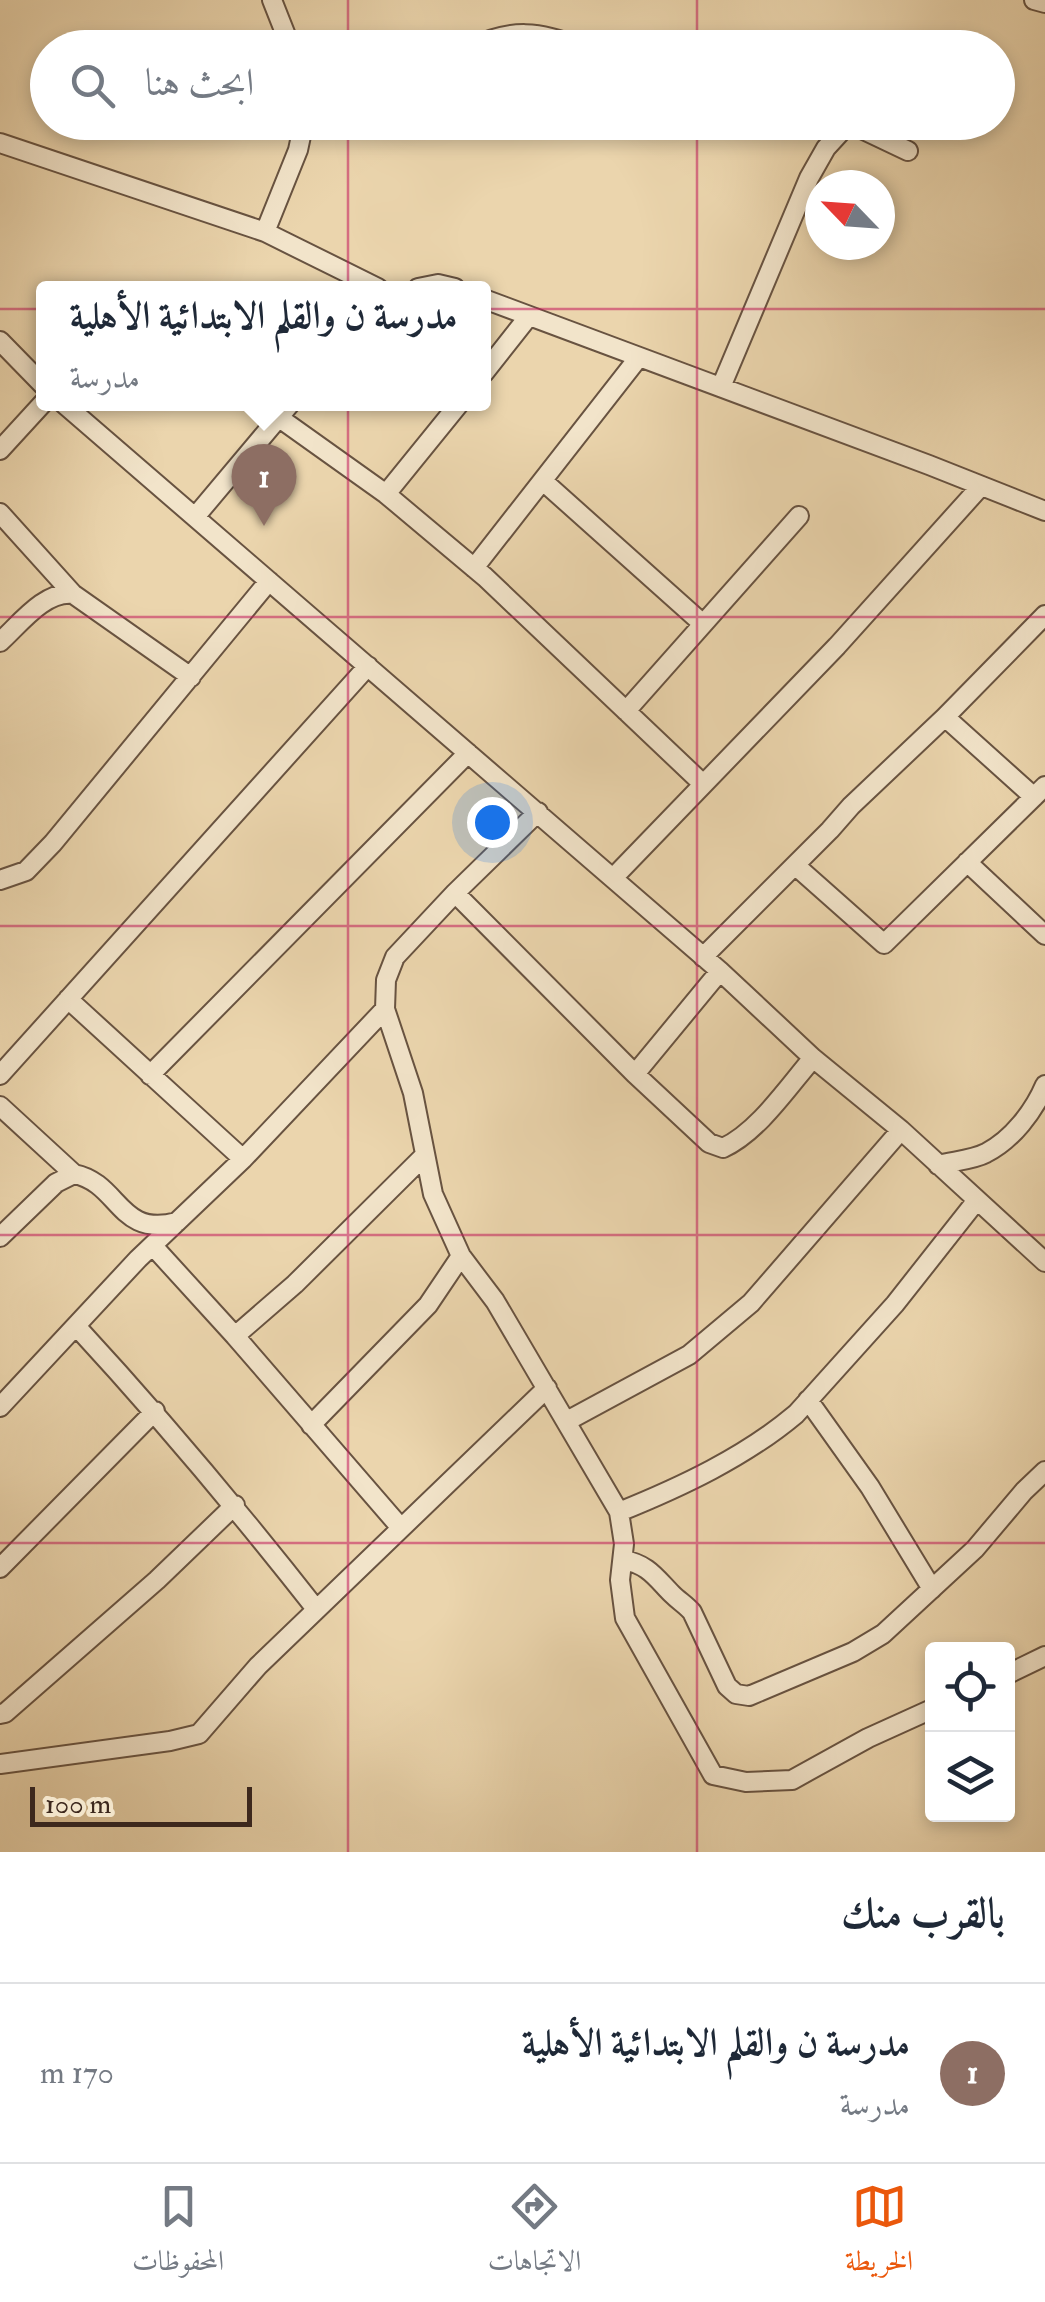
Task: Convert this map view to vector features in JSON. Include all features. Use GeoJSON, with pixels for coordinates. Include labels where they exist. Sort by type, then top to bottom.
{"type":"FeatureCollection","features":[{"type":"Feature","properties":{"kind":"street"},"geometry":{"type":"LineString","coordinates":[[272,0],[284,30]]}},
{"type":"Feature","properties":{"kind":"street"},"geometry":{"type":"LineString","coordinates":[[1034,0],[1045,3]]}},
{"type":"Feature","properties":{"kind":"street"},"geometry":{"type":"LineString","coordinates":[[265,232],[300,140]]}},
{"type":"Feature","properties":{"kind":"street"},"geometry":{"type":"LineString","coordinates":[[721,387],[810,178],[833,140]]}},
{"type":"Feature","properties":{"kind":"street"},"geometry":{"type":"LineString","coordinates":[[884,140],[908,151]]}},
{"type":"Feature","properties":{"kind":"street"},"geometry":{"type":"LineString","coordinates":[[0,143],[265,232],[364,281]]}},
{"type":"Feature","properties":{"kind":"street"},"geometry":{"type":"LineString","coordinates":[[491,302],[1045,511]]}},
{"type":"Feature","properties":{"kind":"street"},"geometry":{"type":"LineString","coordinates":[[491,363],[529,316]]}},
{"type":"Feature","properties":{"kind":"street"},"geometry":{"type":"LineString","coordinates":[[0,341],[36,378]]}},
{"type":"Feature","properties":{"kind":"street"},"geometry":{"type":"LineString","coordinates":[[474,568],[640,357]]}},
{"type":"Feature","properties":{"kind":"street"},"geometry":{"type":"LineString","coordinates":[[0,450],[36,411]]}},
{"type":"Feature","properties":{"kind":"street"},"geometry":{"type":"LineString","coordinates":[[72,411],[720,971],[1045,1262]]}},
{"type":"Feature","properties":{"kind":"street"},"geometry":{"type":"LineString","coordinates":[[196,517],[283,411]]}},
{"type":"Feature","properties":{"kind":"street"},"geometry":{"type":"LineString","coordinates":[[285,411],[474,568],[703,784]]}},
{"type":"Feature","properties":{"kind":"street"},"geometry":{"type":"LineString","coordinates":[[386,494],[453,411]]}},
{"type":"Feature","properties":{"kind":"street"},"geometry":{"type":"LineString","coordinates":[[543,480],[704,624]]}},
{"type":"Feature","properties":{"kind":"street"},"geometry":{"type":"LineString","coordinates":[[612,878],[837,646],[981,486]]}},
{"type":"Feature","properties":{"kind":"street"},"geometry":{"type":"LineString","coordinates":[[0,514],[73,594],[192,677]]}},
{"type":"Feature","properties":{"kind":"street"},"geometry":{"type":"LineString","coordinates":[[626,711],[799,516]]}},
{"type":"Feature","properties":{"kind":"street"},"geometry":{"type":"LineString","coordinates":[[0,880],[18,876],[35,863],[269,580]]}},
{"type":"Feature","properties":{"kind":"street"},"geometry":{"type":"LineString","coordinates":[[0,642],[50,597],[60,592],[73,594]]}},
{"type":"Feature","properties":{"kind":"street"},"geometry":{"type":"LineString","coordinates":[[703,957],[1045,615]]}},
{"type":"Feature","properties":{"kind":"street"},"geometry":{"type":"LineString","coordinates":[[0,1075],[368,666]]}},
{"type":"Feature","properties":{"kind":"street"},"geometry":{"type":"LineString","coordinates":[[796,866],[884,944],[1040,791],[945,717]]}},
{"type":"Feature","properties":{"kind":"street"},"geometry":{"type":"LineString","coordinates":[[150,1074],[468,752]]}},
{"type":"Feature","properties":{"kind":"street"},"geometry":{"type":"LineString","coordinates":[[538,812],[395,957],[386,980],[385,1009],[413,1093],[433,1194],[461,1256],[495,1301],[620,1512],[620,1580],[626,1618],[713,1775],[746,1782],[792,1780],[925,1711]]}},
{"type":"Feature","properties":{"kind":"street"},"geometry":{"type":"LineString","coordinates":[[968,862],[1045,935]]}},
{"type":"Feature","properties":{"kind":"street"},"geometry":{"type":"LineString","coordinates":[[456,893],[709,1144],[723,1148],[736,1142],[813,1058]]}},
{"type":"Feature","properties":{"kind":"street"},"geometry":{"type":"LineString","coordinates":[[635,1074],[720,971]]}},
{"type":"Feature","properties":{"kind":"street"},"geometry":{"type":"LineString","coordinates":[[68,1000],[243,1159]]}},
{"type":"Feature","properties":{"kind":"street"},"geometry":{"type":"LineString","coordinates":[[0,1407],[385,1009]]}},
{"type":"Feature","properties":{"kind":"street"},"geometry":{"type":"LineString","coordinates":[[938,1165],[985,1154],[1013,1132],[1039,1100],[1045,1085]]}},
{"type":"Feature","properties":{"kind":"street"},"geometry":{"type":"LineString","coordinates":[[0,1106],[74,1174],[96,1184],[142,1224],[178,1222]]}},
{"type":"Feature","properties":{"kind":"street"},"geometry":{"type":"LineString","coordinates":[[567,1422],[689,1355],[731,1322],[901,1130]]}},
{"type":"Feature","properties":{"kind":"street"},"geometry":{"type":"LineString","coordinates":[[235,1336],[295,1284],[424,1156]]}},
{"type":"Feature","properties":{"kind":"street"},"geometry":{"type":"LineString","coordinates":[[0,1237],[56,1183],[74,1174]]}},
{"type":"Feature","properties":{"kind":"street"},"geometry":{"type":"LineString","coordinates":[[620,1512],[667,1492],[778,1429],[895,1304],[977,1200]]}},
{"type":"Feature","properties":{"kind":"street"},"geometry":{"type":"LineString","coordinates":[[152,1246],[401,1528]]}},
{"type":"Feature","properties":{"kind":"street"},"geometry":{"type":"LineString","coordinates":[[311,1425],[428,1304],[461,1256]]}},
{"type":"Feature","properties":{"kind":"street"},"geometry":{"type":"LineString","coordinates":[[76,1326],[235,1505],[316,1609]]}},
{"type":"Feature","properties":{"kind":"street"},"geometry":{"type":"LineString","coordinates":[[0,1764],[199,1734],[258,1666],[547,1388]]}},
{"type":"Feature","properties":{"kind":"street"},"geometry":{"type":"LineString","coordinates":[[808,1400],[880,1501],[932,1588]]}},
{"type":"Feature","properties":{"kind":"street"},"geometry":{"type":"LineString","coordinates":[[0,1568],[155,1412]]}},
{"type":"Feature","properties":{"kind":"street"},"geometry":{"type":"LineString","coordinates":[[623,1560],[653,1572],[692,1612],[731,1691],[743,1696],[755,1694],[868,1644],[976,1549],[1045,1471]]}},
{"type":"Feature","properties":{"kind":"street"},"geometry":{"type":"LineString","coordinates":[[0,1714],[157,1580],[235,1505]]}},
{"type":"Feature","properties":{"kind":"street"},"geometry":{"type":"LineString","coordinates":[[1015,1671],[1045,1656]]}},
{"type":"Feature","properties":{"kind":"place","name":"مدرسة ن والقلم الابتدائية الأهلية"},"geometry":{"type":"Point","coordinates":[264,526]}}]}
